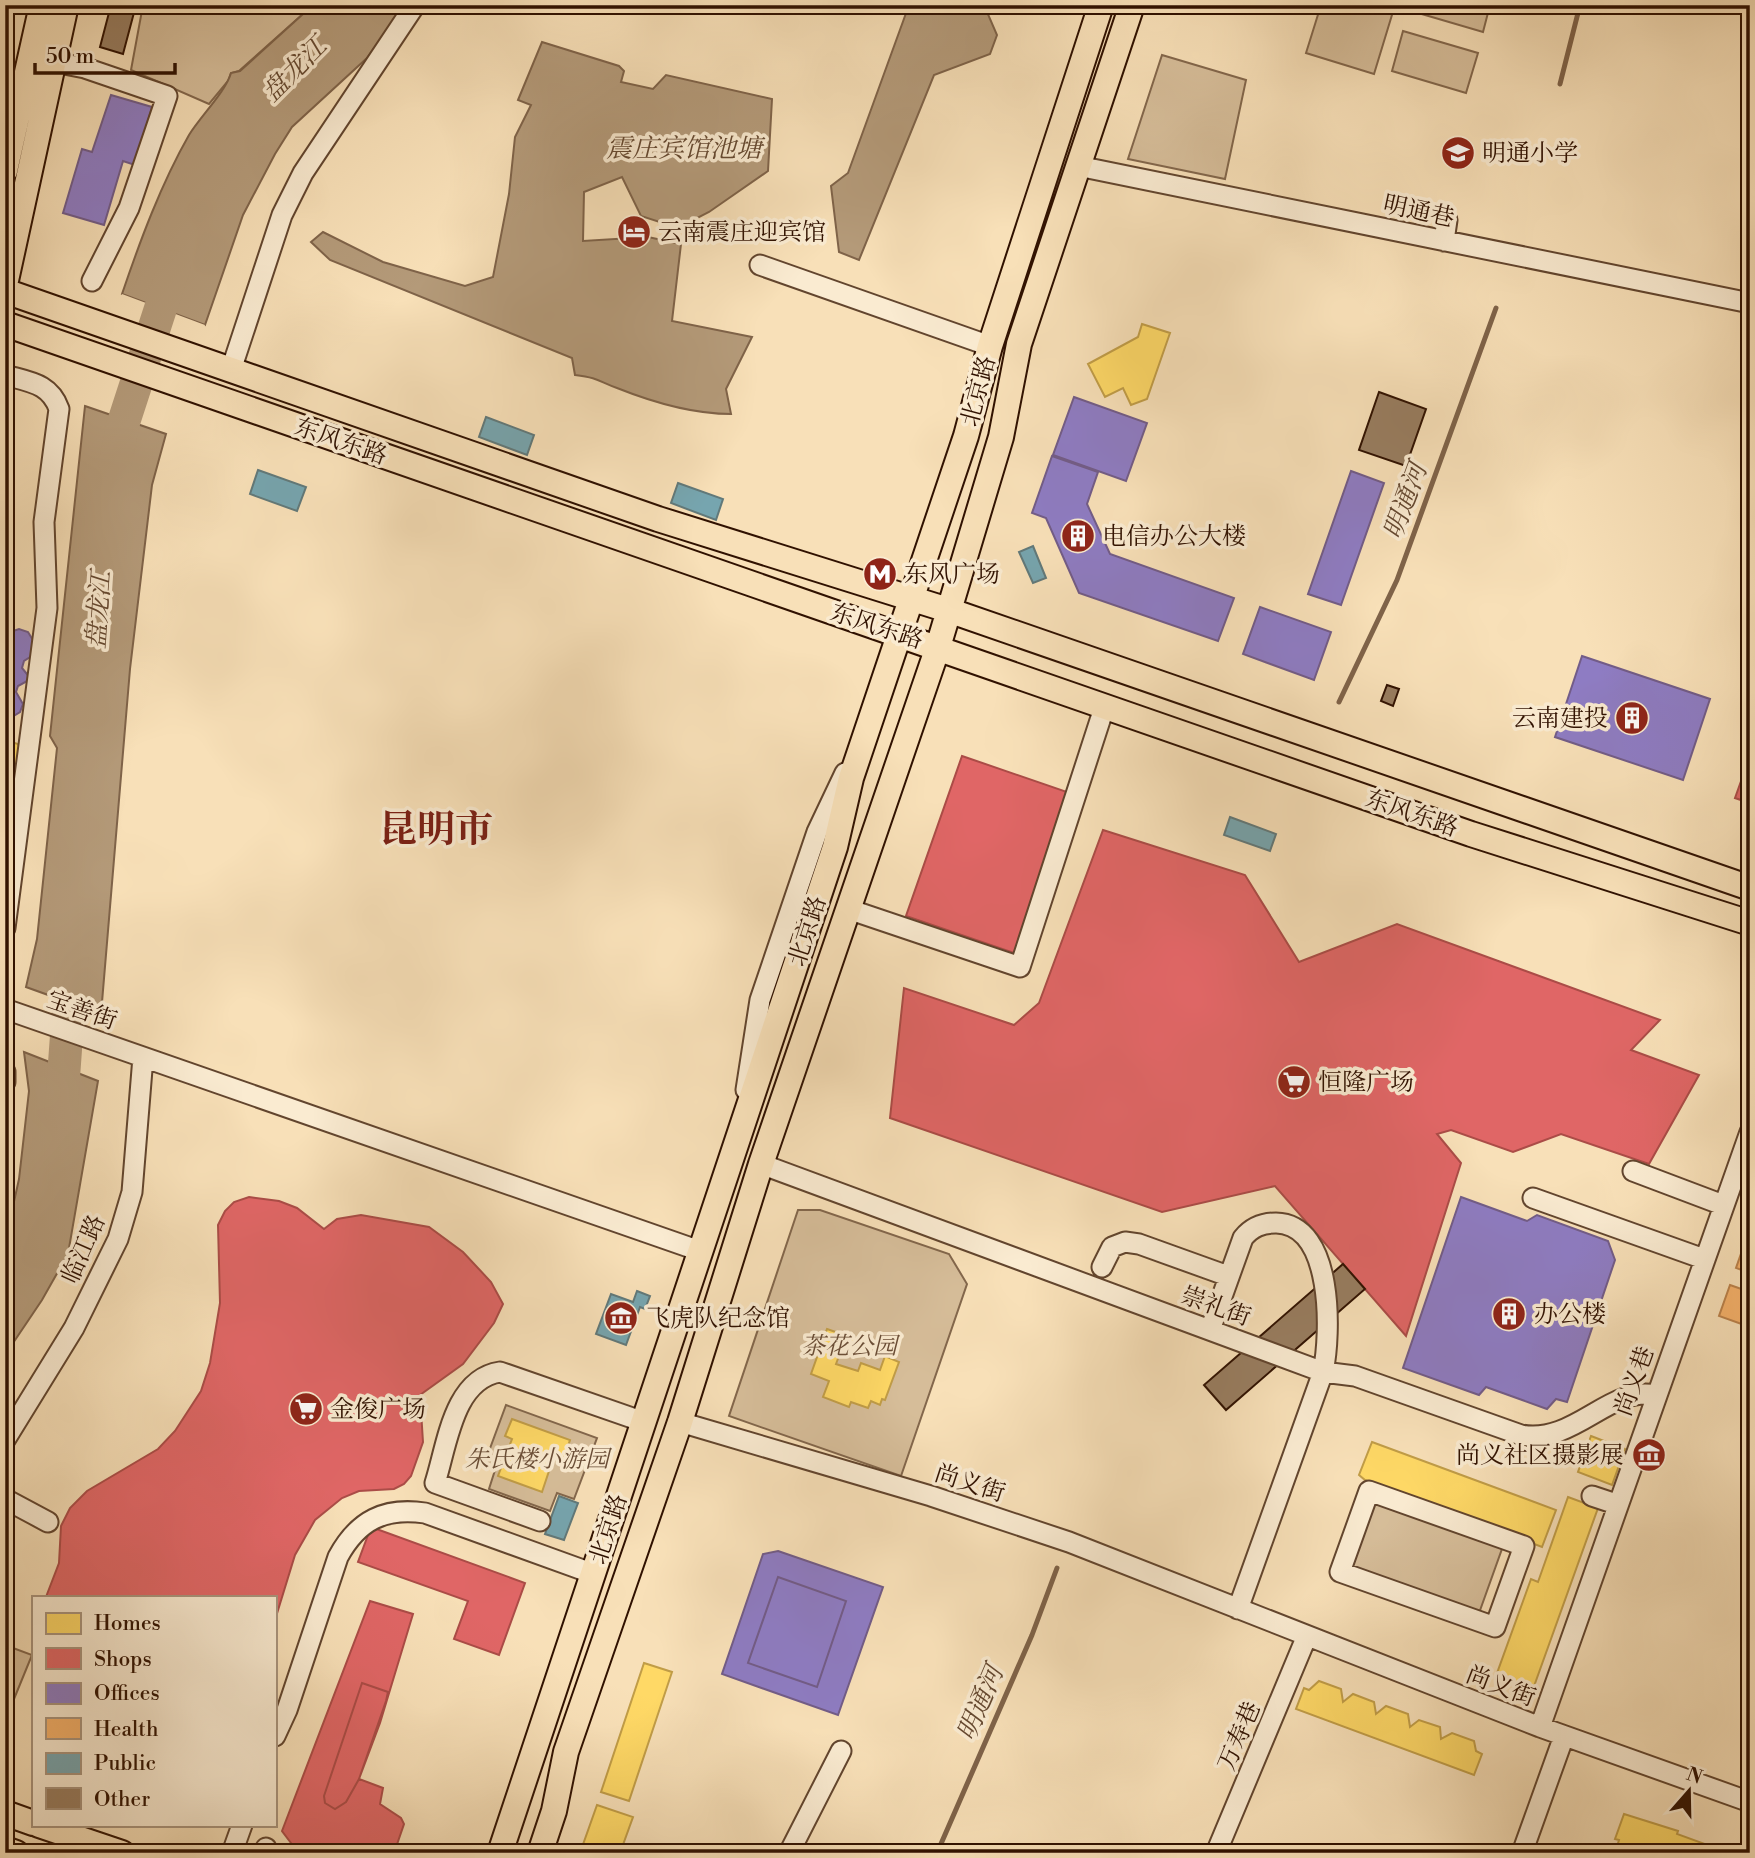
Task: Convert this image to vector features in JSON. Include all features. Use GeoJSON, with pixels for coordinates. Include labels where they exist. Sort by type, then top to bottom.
{"type":"FeatureCollection","features":[{"type":"Feature","properties":{"kind":"main road"},"geometry":{"type":"LineString","coordinates":[[5,171],[42,5]]}},
{"type":"Feature","properties":{"kind":"main road"},"geometry":{"type":"LineString","coordinates":[[5,285],[66,5]]}},
{"type":"Feature","properties":{"kind":"main road","name":"北京路"},"geometry":{"type":"LineString","coordinates":[[500,1853],[835,847],[851,778],[966,436],[990,346],[1101,5]]}},
{"type":"Feature","properties":{"kind":"main road","name":"北京路"},"geometry":{"type":"LineString","coordinates":[[540,1853],[554,1811],[566,1752],[680,1422],[761,1164],[938,647],[1001,437],[1019,344],[1132,5]]}},
{"type":"Feature","properties":{"kind":"main road","name":"东风东路"},"geometry":{"type":"LineString","coordinates":[[5,291],[658,519],[948,610],[1750,888]]}},
{"type":"Feature","properties":{"kind":"main road","name":"东风东路"},"geometry":{"type":"LineString","coordinates":[[5,324],[1471,834],[1750,923]]}},
{"type":"Feature","properties":{"kind":"main road"},"geometry":{"type":"LineString","coordinates":[[5,1813],[32,1823]]}},
{"type":"Feature","properties":{"kind":"main road"},"geometry":{"type":"LineString","coordinates":[[42,1826],[122,1853]]}},
{"type":"Feature","properties":{"kind":"main road"},"geometry":{"type":"LineString","coordinates":[[5,1849],[16,1853]]}},
{"type":"Feature","properties":{"kind":"street"},"geometry":{"type":"LineString","coordinates":[[231,370],[282,215],[303,173],[415,5]]}},
{"type":"Feature","properties":{"kind":"street"},"geometry":{"type":"LineString","coordinates":[[54,62],[85,68],[167,96],[129,208],[92,281]]}},
{"type":"Feature","properties":{"kind":"street","name":"明通巷"},"geometry":{"type":"LineString","coordinates":[[1078,166],[1750,303]]}},
{"type":"Feature","properties":{"kind":"street"},"geometry":{"type":"LineString","coordinates":[[1444,241],[1447,220]]}},
{"type":"Feature","properties":{"kind":"street"},"geometry":{"type":"LineString","coordinates":[[760,265],[990,346]]}},
{"type":"Feature","properties":{"kind":"street"},"geometry":{"type":"LineString","coordinates":[[5,374],[44,386],[55,397],[59,409],[44,522],[47,608],[5,928]]}},
{"type":"Feature","properties":{"kind":"street"},"geometry":{"type":"LineString","coordinates":[[848,909],[1020,967],[1105,705]]}},
{"type":"Feature","properties":{"kind":"street","name":"宝善街"},"geometry":{"type":"LineString","coordinates":[[5,1009],[700,1251]]}},
{"type":"Feature","properties":{"kind":"street","name":"临江路"},"geometry":{"type":"LineString","coordinates":[[5,1440],[74,1328],[118,1239],[132,1192],[144,1057]]}},
{"type":"Feature","properties":{"kind":"street"},"geometry":{"type":"LineString","coordinates":[[5,1072],[5,1082]]}},
{"type":"Feature","properties":{"kind":"street","name":"尚义巷"},"geometry":{"type":"LineString","coordinates":[[1540,1727],[1616,1504],[1750,1132]]}},
{"type":"Feature","properties":{"kind":"street","name":"崇礼街"},"geometry":{"type":"LineString","coordinates":[[761,1164],[1323,1372],[1354,1376],[1536,1438],[1563,1432],[1629,1396],[1643,1393],[1655,1395]]}},
{"type":"Feature","properties":{"kind":"street"},"geometry":{"type":"LineString","coordinates":[[1633,1171],[1723,1205]]}},
{"type":"Feature","properties":{"kind":"street"},"geometry":{"type":"LineString","coordinates":[[1533,1198],[1704,1259]]}},
{"type":"Feature","properties":{"kind":"street"},"geometry":{"type":"LineString","coordinates":[[1210,1330],[1238,1245],[1257,1226],[1281,1223],[1299,1231],[1316,1253],[1323,1276],[1329,1335],[1323,1372],[1238,1609]]}},
{"type":"Feature","properties":{"kind":"street"},"geometry":{"type":"LineString","coordinates":[[1102,1267],[1112,1248],[1118,1243],[1132,1242],[1228,1276]]}},
{"type":"Feature","properties":{"kind":"street"},"geometry":{"type":"LineString","coordinates":[[540,1521],[435,1483],[451,1424],[469,1391],[484,1375],[500,1372],[644,1422]]}},
{"type":"Feature","properties":{"kind":"street","name":"尚义街"},"geometry":{"type":"LineString","coordinates":[[680,1422],[932,1496],[1069,1542],[1306,1638],[1564,1736],[1750,1802]]}},
{"type":"Feature","properties":{"kind":"street"},"geometry":{"type":"LineString","coordinates":[[1369,1490],[1524,1546],[1495,1627],[1340,1572],[1369,1490]]}},
{"type":"Feature","properties":{"kind":"street"},"geometry":{"type":"LineString","coordinates":[[1592,1496],[1616,1504]]}},
{"type":"Feature","properties":{"kind":"street"},"geometry":{"type":"LineString","coordinates":[[5,1499],[48,1522]]}},
{"type":"Feature","properties":{"kind":"street"},"geometry":{"type":"LineString","coordinates":[[276,1733],[287,1710],[338,1557],[347,1540],[383,1514],[404,1510],[425,1513],[594,1574]]}},
{"type":"Feature","properties":{"kind":"street","name":"万寿巷"},"geometry":{"type":"LineString","coordinates":[[1216,1853],[1306,1638]]}},
{"type":"Feature","properties":{"kind":"street"},"geometry":{"type":"LineString","coordinates":[[1522,1853],[1564,1736]]}},
{"type":"Feature","properties":{"kind":"street"},"geometry":{"type":"LineString","coordinates":[[789,1853],[842,1751]]}},
{"type":"Feature","properties":{"kind":"street"},"geometry":{"type":"LineString","coordinates":[[232,1853],[242,1826]]}},
{"type":"Feature","properties":{"kind":"green space"},"geometry":{"type":"Polygon","coordinates":[[[143,5],[313,5],[239,71],[231,73],[228,81],[209,104],[131,70],[143,5]]]}},
{"type":"Feature","properties":{"kind":"green space"},"geometry":{"type":"Polygon","coordinates":[[[1321,5],[1395,5],[1374,74],[1306,53],[1321,5]]]}},
{"type":"Feature","properties":{"kind":"green space"},"geometry":{"type":"Polygon","coordinates":[[[1409,5],[1490,5],[1483,32],[1408,10],[1409,5]]]}},
{"type":"Feature","properties":{"kind":"green space"},"geometry":{"type":"Polygon","coordinates":[[[1403,31],[1478,53],[1466,93],[1392,71],[1403,31]]]}},
{"type":"Feature","properties":{"kind":"green space"},"geometry":{"type":"Polygon","coordinates":[[[1162,55],[1246,80],[1225,179],[1128,159],[1162,55]]]}},
{"type":"Feature","properties":{"kind":"green space","name":"茶花公园"},"geometry":{"type":"Polygon","coordinates":[[[798,1210],[820,1210],[949,1254],[967,1284],[901,1476],[729,1416],[798,1210]]]}},
{"type":"Feature","properties":{"kind":"green space","name":"朱氏楼小游园"},"geometry":{"type":"Polygon","coordinates":[[[506,1405],[597,1438],[574,1499],[557,1493],[550,1511],[489,1489],[496,1467],[485,1462],[506,1405]]]}},
{"type":"Feature","properties":{"kind":"green space"},"geometry":{"type":"Polygon","coordinates":[[[1371,1499],[1503,1546],[1478,1616],[1346,1568],[1371,1499]]]}},
{"type":"Feature","properties":{"kind":"green space"},"geometry":{"type":"Polygon","coordinates":[[[5,1645],[32,1655],[5,1721],[5,1645]]]}},
{"type":"Feature","properties":{"kind":"water"},"geometry":{"type":"Polygon","coordinates":[[[313,5],[406,5],[367,58],[292,127],[275,154],[243,215],[205,325],[122,294],[152,213],[189,135],[224,88],[231,73],[240,71],[313,5]]]}},
{"type":"Feature","properties":{"kind":"water"},"geometry":{"type":"Polygon","coordinates":[[[909,5],[984,5],[997,35],[990,54],[934,75],[859,260],[839,252],[831,186],[848,173],[909,5]]]}},
{"type":"Feature","properties":{"kind":"water","name":"震庄宾馆池塘"},"geometry":{"type":"Polygon","coordinates":[[[542,42],[619,66],[624,71],[621,82],[653,89],[666,75],[772,99],[768,171],[709,212],[678,228],[641,216],[622,177],[584,192],[583,241],[648,237],[681,244],[672,321],[752,337],[726,389],[731,414],[673,406],[575,375],[572,358],[330,260],[311,242],[323,232],[383,262],[465,286],[493,277],[509,194],[515,137],[531,105],[518,100],[542,42]]]}},
{"type":"Feature","properties":{"kind":"water"},"geometry":{"type":"Polygon","coordinates":[[[85,406],[166,434],[152,485],[130,669],[101,1014],[26,987],[37,939],[57,748],[50,736],[85,406]]]}},
{"type":"Feature","properties":{"kind":"water"},"geometry":{"type":"Polygon","coordinates":[[[24,1052],[98,1081],[68,1254],[42,1300],[5,1355],[5,1242],[19,1179],[29,1091],[24,1052]]]}},
{"type":"Feature","properties":{"kind":"pier"},"geometry":{"type":"Polygon","coordinates":[[[122,294],[205,325],[204,328],[121,298],[122,294]]]}},
{"type":"Feature","properties":{"kind":"building: Homes"},"geometry":{"type":"Polygon","coordinates":[[[1142,324],[1170,333],[1147,399],[1131,405],[1123,388],[1105,397],[1088,364],[1138,337],[1142,324]]]}},
{"type":"Feature","properties":{"kind":"building: Homes"},"geometry":{"type":"Polygon","coordinates":[[[5,740],[18,744],[23,754],[5,831],[5,740]]]}},
{"type":"Feature","properties":{"kind":"building: Homes"},"geometry":{"type":"Polygon","coordinates":[[[827,1329],[859,1340],[854,1353],[842,1348],[836,1364],[858,1371],[861,1363],[880,1370],[885,1356],[899,1362],[885,1400],[882,1399],[880,1405],[871,1401],[868,1408],[851,1402],[849,1407],[823,1397],[829,1381],[811,1374],[827,1329]]]}},
{"type":"Feature","properties":{"kind":"building: Homes"},"geometry":{"type":"Polygon","coordinates":[[[512,1419],[570,1440],[564,1458],[551,1453],[546,1466],[550,1468],[542,1492],[498,1476],[512,1439],[505,1436],[512,1419]]]}},
{"type":"Feature","properties":{"kind":"building: Homes"},"geometry":{"type":"Polygon","coordinates":[[[1591,1436],[1625,1449],[1612,1485],[1578,1472],[1591,1436]]]}},
{"type":"Feature","properties":{"kind":"building: Homes"},"geometry":{"type":"Polygon","coordinates":[[[1372,1442],[1556,1510],[1542,1547],[1365,1480],[1359,1475],[1372,1442]]]}},
{"type":"Feature","properties":{"kind":"building: Homes"},"geometry":{"type":"Polygon","coordinates":[[[1568,1497],[1598,1508],[1533,1689],[1496,1676],[1531,1579],[1538,1582],[1568,1497]]]}},
{"type":"Feature","properties":{"kind":"building: Homes"},"geometry":{"type":"Polygon","coordinates":[[[644,1663],[672,1672],[629,1801],[601,1792],[644,1663]]]}},
{"type":"Feature","properties":{"kind":"building: Homes"},"geometry":{"type":"Polygon","coordinates":[[[1319,1681],[1341,1689],[1343,1702],[1353,1694],[1374,1702],[1376,1714],[1386,1706],[1408,1714],[1410,1727],[1419,1720],[1440,1727],[1441,1739],[1452,1733],[1474,1741],[1476,1751],[1482,1754],[1474,1775],[1296,1709],[1304,1688],[1309,1690],[1319,1681]]]}},
{"type":"Feature","properties":{"kind":"building: Homes"},"geometry":{"type":"Polygon","coordinates":[[[597,1805],[633,1817],[620,1853],[580,1853],[597,1805]]]}},
{"type":"Feature","properties":{"kind":"building: Homes"},"geometry":{"type":"Polygon","coordinates":[[[1624,1814],[1678,1831],[1677,1834],[1721,1850],[1722,1847],[1738,1853],[1615,1853],[1619,1840],[1615,1839],[1624,1814]]]}},
{"type":"Feature","properties":{"kind":"building: Shops"},"geometry":{"type":"Polygon","coordinates":[[[962,756],[1070,793],[1014,953],[906,916],[962,756]]]}},
{"type":"Feature","properties":{"kind":"building: Shops"},"geometry":{"type":"Polygon","coordinates":[[[1750,756],[1750,803],[1735,798],[1750,756]]]}},
{"type":"Feature","properties":{"kind":"building: Shops","name":"恒隆广场"},"geometry":{"type":"Polygon","coordinates":[[[1103,830],[1245,875],[1299,962],[1397,924],[1660,1020],[1631,1050],[1699,1075],[1649,1164],[1561,1134],[1513,1152],[1451,1130],[1437,1134],[1461,1163],[1406,1336],[1275,1186],[1162,1212],[890,1118],[904,988],[1014,1025],[1039,1003],[1103,830]]]}},
{"type":"Feature","properties":{"kind":"building: Shops","name":"金俊广场"},"geometry":{"type":"Polygon","coordinates":[[[249,1197],[279,1201],[297,1208],[324,1229],[337,1219],[361,1215],[429,1227],[463,1252],[491,1282],[503,1304],[494,1323],[463,1364],[420,1395],[423,1442],[411,1476],[404,1484],[394,1489],[359,1491],[342,1498],[315,1520],[295,1555],[276,1617],[276,1596],[46,1596],[59,1563],[61,1526],[70,1508],[87,1491],[158,1449],[175,1431],[201,1391],[210,1363],[220,1303],[218,1225],[225,1211],[234,1202],[249,1197]]]}},
{"type":"Feature","properties":{"kind":"building: Shops"},"geometry":{"type":"Polygon","coordinates":[[[371,1527],[525,1583],[499,1655],[454,1639],[468,1601],[358,1562],[371,1527]]]}},
{"type":"Feature","properties":{"kind":"building: Shops"},"geometry":{"type":"Polygon","coordinates":[[[370,1601],[413,1614],[380,1723],[359,1779],[383,1788],[380,1804],[401,1818],[404,1824],[394,1853],[310,1853],[294,1847],[282,1831],[370,1601]]]}},
{"type":"Feature","properties":{"kind":"building: Shops"},"geometry":{"type":"Polygon","coordinates":[[[362,1683],[388,1692],[359,1779],[346,1802],[335,1809],[325,1803],[324,1796],[362,1683]]]}},
{"type":"Feature","properties":{"kind":"building: Offices"},"geometry":{"type":"Polygon","coordinates":[[[111,95],[152,107],[135,165],[123,161],[104,225],[63,213],[82,149],[92,152],[111,95]]]}},
{"type":"Feature","properties":{"kind":"building: Offices"},"geometry":{"type":"Polygon","coordinates":[[[1074,397],[1147,423],[1126,481],[1053,455],[1074,397]]]}},
{"type":"Feature","properties":{"kind":"building: Offices","name":"电信办公大楼"},"geometry":{"type":"Polygon","coordinates":[[[1052,456],[1098,472],[1087,504],[1110,554],[1234,598],[1218,641],[1079,593],[1046,518],[1032,513],[1052,456]]]}},
{"type":"Feature","properties":{"kind":"building: Offices"},"geometry":{"type":"Polygon","coordinates":[[[1351,471],[1384,483],[1341,605],[1308,594],[1351,471]]]}},
{"type":"Feature","properties":{"kind":"building: Offices"},"geometry":{"type":"Polygon","coordinates":[[[1260,607],[1331,632],[1314,680],[1243,654],[1260,607]]]}},
{"type":"Feature","properties":{"kind":"building: Offices"},"geometry":{"type":"Polygon","coordinates":[[[5,629],[7,633],[19,629],[28,632],[36,645],[35,654],[24,661],[22,668],[31,679],[18,686],[16,692],[23,704],[20,712],[7,720],[5,629]]]}},
{"type":"Feature","properties":{"kind":"building: Offices","name":"云南建投"},"geometry":{"type":"Polygon","coordinates":[[[1582,656],[1710,699],[1683,780],[1555,737],[1582,656]]]}},
{"type":"Feature","properties":{"kind":"building: Offices","name":"办公楼"},"geometry":{"type":"Polygon","coordinates":[[[1461,1197],[1527,1221],[1537,1215],[1608,1241],[1615,1260],[1567,1402],[1556,1399],[1547,1409],[1486,1387],[1479,1395],[1403,1368],[1461,1197]]]}},
{"type":"Feature","properties":{"kind":"building: Offices"},"geometry":{"type":"Polygon","coordinates":[[[778,1551],[883,1587],[838,1715],[722,1674],[763,1554],[778,1551]]]}},
{"type":"Feature","properties":{"kind":"building: Offices"},"geometry":{"type":"Polygon","coordinates":[[[778,1577],[846,1601],[817,1687],[748,1663],[778,1577]]]}},
{"type":"Feature","properties":{"kind":"building: Health"},"geometry":{"type":"Polygon","coordinates":[[[1750,1228],[1750,1273],[1736,1268],[1750,1228]]]}},
{"type":"Feature","properties":{"kind":"building: Health"},"geometry":{"type":"Polygon","coordinates":[[[1730,1285],[1750,1292],[1750,1327],[1719,1316],[1730,1285]]]}},
{"type":"Feature","properties":{"kind":"building: Public"},"geometry":{"type":"Polygon","coordinates":[[[486,417],[534,435],[527,455],[479,437],[486,417]]]}},
{"type":"Feature","properties":{"kind":"building: Public"},"geometry":{"type":"Polygon","coordinates":[[[258,470],[306,487],[297,511],[250,494],[258,470]]]}},
{"type":"Feature","properties":{"kind":"building: Public"},"geometry":{"type":"Polygon","coordinates":[[[678,483],[723,499],[716,520],[671,503],[678,483]]]}},
{"type":"Feature","properties":{"kind":"building: Public"},"geometry":{"type":"Polygon","coordinates":[[[1033,546],[1046,578],[1033,583],[1019,552],[1033,546]]]}},
{"type":"Feature","properties":{"kind":"building: Public"},"geometry":{"type":"Polygon","coordinates":[[[1230,817],[1276,834],[1270,851],[1224,835],[1230,817]]]}},
{"type":"Feature","properties":{"kind":"building: Public"},"geometry":{"type":"Polygon","coordinates":[[[637,1291],[650,1296],[645,1309],[640,1307],[626,1345],[596,1334],[611,1294],[633,1302],[637,1291]]]}},
{"type":"Feature","properties":{"kind":"building: Public"},"geometry":{"type":"Polygon","coordinates":[[[559,1496],[578,1503],[564,1540],[545,1534],[559,1496]]]}},
{"type":"Feature","properties":{"kind":"building: Other"},"geometry":{"type":"Polygon","coordinates":[[[111,5],[136,5],[123,54],[100,47],[111,5]]]}},
{"type":"Feature","properties":{"kind":"building: Other"},"geometry":{"type":"Polygon","coordinates":[[[1379,392],[1426,409],[1406,466],[1359,450],[1379,392]]]}},
{"type":"Feature","properties":{"kind":"building: Other"},"geometry":{"type":"Polygon","coordinates":[[[1387,685],[1399,689],[1393,706],[1381,701],[1387,685]]]}},
{"type":"Feature","properties":{"kind":"building: Other"},"geometry":{"type":"Polygon","coordinates":[[[1343,1264],[1365,1289],[1226,1410],[1204,1385],[1343,1264]]]}},
{"type":"Feature","properties":{"kind":"waterway","name":"明通河"},"geometry":{"type":"LineString","coordinates":[[1560,84],[1580,5]]}},
{"type":"Feature","properties":{"kind":"waterway","name":"盘龙江"},"geometry":{"type":"LineString","coordinates":[[115,463],[123,424],[174,267]]}},
{"type":"Feature","properties":{"kind":"waterway","name":"明通河"},"geometry":{"type":"LineString","coordinates":[[1339,702],[1397,580],[1496,308]]}},
{"type":"Feature","properties":{"kind":"waterway","name":"盘龙江"},"geometry":{"type":"LineString","coordinates":[[61,1112],[72,959]]}},
{"type":"Feature","properties":{"kind":"waterway","name":"明通河"},"geometry":{"type":"LineString","coordinates":[[937,1853],[1032,1635],[1057,1568]]}},
{"type":"Feature","properties":{"kind":"place","name":"明通小学"},"geometry":{"type":"Point","coordinates":[1458,153]}},
{"type":"Feature","properties":{"kind":"place","name":"云南震庄迎宾馆"},"geometry":{"type":"Point","coordinates":[634,232]}},
{"type":"Feature","properties":{"kind":"place","name":"电信办公大楼"},"geometry":{"type":"Point","coordinates":[1078,536]}},
{"type":"Feature","properties":{"kind":"place","name":"东风广场"},"geometry":{"type":"Point","coordinates":[880,574]}},
{"type":"Feature","properties":{"kind":"place","name":"云南建投"},"geometry":{"type":"Point","coordinates":[1632,718]}},
{"type":"Feature","properties":{"kind":"place","name":"恒隆广场"},"geometry":{"type":"Point","coordinates":[1294,1082]}},
{"type":"Feature","properties":{"kind":"place","name":"办公楼"},"geometry":{"type":"Point","coordinates":[1509,1314]}},
{"type":"Feature","properties":{"kind":"place","name":"飞虎队纪念馆"},"geometry":{"type":"Point","coordinates":[621,1318]}},
{"type":"Feature","properties":{"kind":"place","name":"金俊广场"},"geometry":{"type":"Point","coordinates":[306,1409]}},
{"type":"Feature","properties":{"kind":"place","name":"尚义社区摄影展"},"geometry":{"type":"Point","coordinates":[1649,1455]}},
{"type":"Feature","properties":{"kind":"district","name":"昆明市"},"geometry":{"type":"Point","coordinates":[436,829]}}]}
